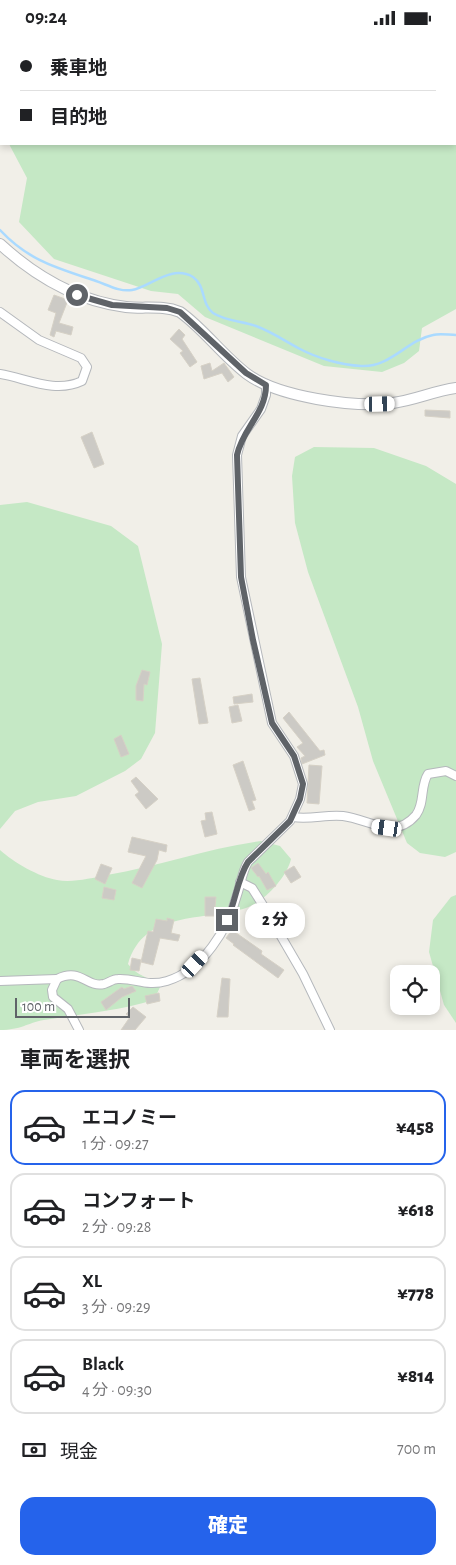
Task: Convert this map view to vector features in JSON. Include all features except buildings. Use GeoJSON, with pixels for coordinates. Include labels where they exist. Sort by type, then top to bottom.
{"type":"FeatureCollection","features":[{"type":"Feature","properties":{"kind":"street"},"geometry":{"type":"LineString","coordinates":[[0,244],[53,283],[84,298],[112,305],[167,308],[180,312],[242,369],[266,385],[310,398],[370,404],[400,402],[456,389]]}},
{"type":"Feature","properties":{"kind":"street"},"geometry":{"type":"LineString","coordinates":[[0,312],[39,340],[81,358],[87,367],[82,381],[62,386],[42,384],[0,374]]}},
{"type":"Feature","properties":{"kind":"street"},"geometry":{"type":"LineString","coordinates":[[0,981],[57,979],[74,975],[98,985],[118,979],[150,984],[173,978],[195,964],[216,941],[232,911],[248,862],[293,817],[300,799],[302,778],[291,749],[272,723],[244,595],[238,547],[237,455],[242,436],[261,409],[266,395],[266,385]]}},
{"type":"Feature","properties":{"kind":"street"},"geometry":{"type":"LineString","coordinates":[[293,817],[343,816],[376,827],[398,826],[410,821],[418,812],[428,774],[446,771],[456,776]]}},
{"type":"Feature","properties":{"kind":"street"},"geometry":{"type":"LineString","coordinates":[[240,882],[252,888],[264,907],[303,974],[330,1030]]}},
{"type":"Feature","properties":{"kind":"street"},"geometry":{"type":"LineString","coordinates":[[57,979],[52,990],[53,997],[68,1009],[79,1030]]}},
{"type":"Feature","properties":{"kind":"green space"},"geometry":{"type":"Polygon","coordinates":[[[10,145],[456,145],[456,309],[422,328],[419,351],[404,363],[382,372],[324,366],[205,317],[178,294],[151,291],[54,259],[19,222],[27,178],[10,145]]]}},
{"type":"Feature","properties":{"kind":"green space"},"geometry":{"type":"Polygon","coordinates":[[[314,447],[374,448],[426,466],[456,484],[456,852],[445,857],[420,853],[407,843],[373,761],[358,707],[308,572],[295,523],[292,476],[295,457],[314,447]]]}},
{"type":"Feature","properties":{"kind":"green space"},"geometry":{"type":"Polygon","coordinates":[[[27,502],[111,526],[138,546],[162,644],[155,733],[141,759],[125,771],[76,796],[38,802],[15,811],[0,829],[0,505],[27,502]]]}},
{"type":"Feature","properties":{"kind":"green space"},"geometry":{"type":"Polygon","coordinates":[[[261,841],[280,846],[291,859],[280,881],[267,895],[246,908],[194,917],[161,926],[147,934],[136,946],[128,964],[139,974],[161,985],[154,1000],[127,1007],[38,1021],[19,1028],[0,1030],[0,850],[34,872],[57,880],[69,881],[89,879],[222,848],[261,841]]]}},
{"type":"Feature","properties":{"kind":"green space"},"geometry":{"type":"Polygon","coordinates":[[[456,895],[456,1023],[444,1005],[440,991],[440,965],[433,965],[429,952],[433,920],[451,897],[456,895]]]}},
{"type":"Feature","properties":{"kind":"waterway"},"geometry":{"type":"LineString","coordinates":[[0,230],[11,241],[44,262],[118,289],[132,290],[161,277],[177,273],[193,277],[200,285],[207,305],[213,313],[223,318],[256,326],[307,352],[337,363],[361,366],[381,363],[424,338],[439,334],[456,335]]}},
{"type":"Feature","properties":{"kind":"route"},"geometry":{"type":"LineString","coordinates":[[77,295],[94,302],[112,305],[134,308],[167,308],[180,312],[246,373],[266,385],[266,395],[261,409],[242,436],[237,455],[238,547],[241,577],[253,640],[272,723],[291,749],[303,784],[300,799],[290,821],[248,862],[244,869],[232,911],[227,920]]}}]}
